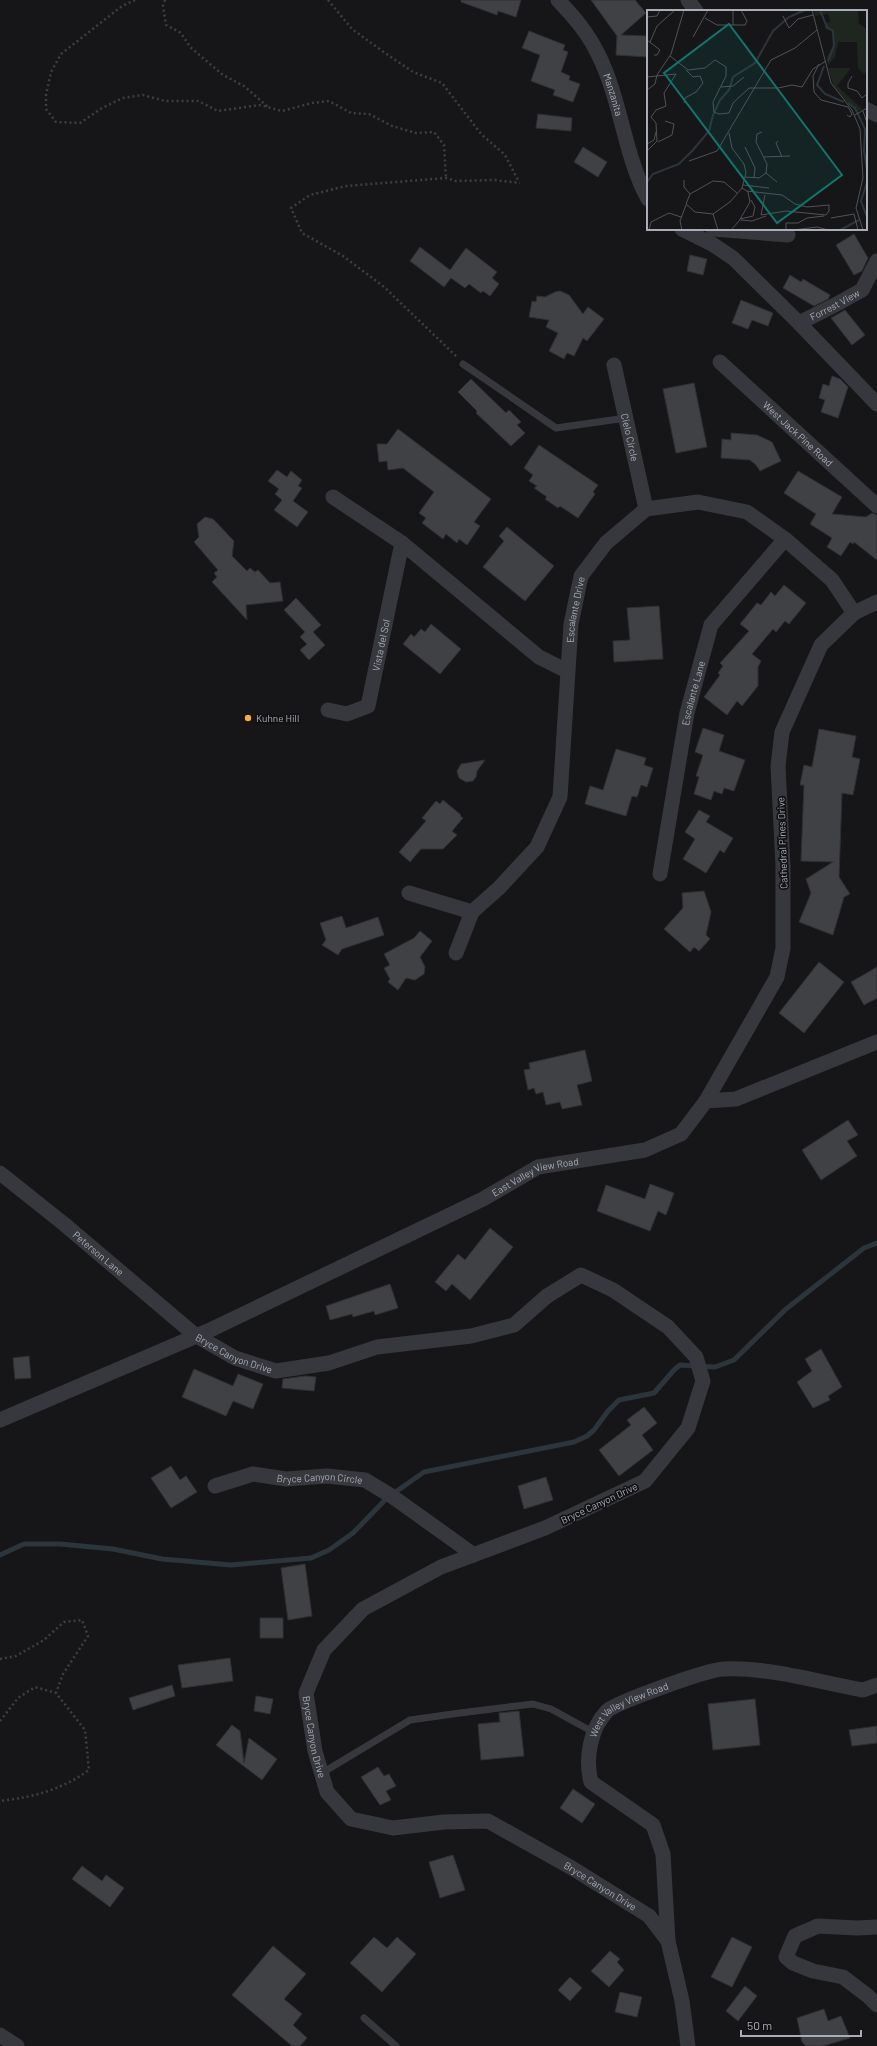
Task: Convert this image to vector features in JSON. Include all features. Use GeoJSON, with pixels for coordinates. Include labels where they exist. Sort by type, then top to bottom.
{"type":"FeatureCollection","features":[{"type":"Feature","properties":{"kind":"street","name":"Manzanita"},"geometry":{"type":"LineString","coordinates":[[558,0],[584,28],[599,55],[618,109],[639,183],[647,197]]}},
{"type":"Feature","properties":{"kind":"street"},"geometry":{"type":"LineString","coordinates":[[688,0],[695,10]]}},
{"type":"Feature","properties":{"kind":"street"},"geometry":{"type":"LineString","coordinates":[[867,110],[877,115]]}},
{"type":"Feature","properties":{"kind":"street"},"geometry":{"type":"LineString","coordinates":[[684,230],[712,244],[733,258],[799,323],[877,404]]}},
{"type":"Feature","properties":{"kind":"street"},"geometry":{"type":"LineString","coordinates":[[726,230],[788,235]]}},
{"type":"Feature","properties":{"kind":"street","name":"Forrest View"},"geometry":{"type":"LineString","coordinates":[[799,323],[862,290],[877,261]]}},
{"type":"Feature","properties":{"kind":"street","name":"West Jack Pine Road"},"geometry":{"type":"LineString","coordinates":[[720,362],[877,506]]}},
{"type":"Feature","properties":{"kind":"street","name":"Cielo Circle"},"geometry":{"type":"LineString","coordinates":[[614,365],[646,509]]}},
{"type":"Feature","properties":{"kind":"street"},"geometry":{"type":"LineString","coordinates":[[333,498],[402,543],[539,657],[567,671]]}},
{"type":"Feature","properties":{"kind":"street"},"geometry":{"type":"LineString","coordinates":[[646,509],[698,502],[747,512],[785,539],[832,580],[854,614]]}},
{"type":"Feature","properties":{"kind":"street","name":"Escalante Drive"},"geometry":{"type":"LineString","coordinates":[[472,912],[499,888],[538,847],[560,797],[570,624],[581,576],[606,543],[646,509]]}},
{"type":"Feature","properties":{"kind":"street","name":"Escalante Lane"},"geometry":{"type":"LineString","coordinates":[[660,874],[687,713],[711,625],[785,539]]}},
{"type":"Feature","properties":{"kind":"street","name":"Vista del Sol"},"geometry":{"type":"LineString","coordinates":[[328,710],[347,714],[368,706],[402,543]]}},
{"type":"Feature","properties":{"kind":"street","name":"Cathedral Pines Drive"},"geometry":{"type":"LineString","coordinates":[[706,1101],[777,977],[784,948],[784,866],[778,766],[782,732],[821,645],[854,614],[877,602]]}},
{"type":"Feature","properties":{"kind":"street"},"geometry":{"type":"LineString","coordinates":[[409,893],[472,912],[456,953]]}},
{"type":"Feature","properties":{"kind":"street"},"geometry":{"type":"LineString","coordinates":[[706,1101],[736,1100],[877,1042]]}},
{"type":"Feature","properties":{"kind":"street","name":"East Valley View Road"},"geometry":{"type":"LineString","coordinates":[[195,1335],[208,1331],[483,1199],[538,1167],[645,1150],[681,1134],[706,1101]]}},
{"type":"Feature","properties":{"kind":"street","name":"Peterson Lane"},"geometry":{"type":"LineString","coordinates":[[0,1173],[195,1335]]}},
{"type":"Feature","properties":{"kind":"street","name":"Bryce Canyon Drive"},"geometry":{"type":"LineString","coordinates":[[0,1420],[195,1335],[235,1358],[276,1371],[329,1363],[377,1347],[471,1336],[514,1325],[548,1296],[581,1275],[613,1290],[668,1327],[696,1357],[703,1381],[688,1428],[645,1481],[545,1528],[441,1567],[363,1610],[324,1650],[306,1693],[315,1751],[327,1792],[352,1819],[393,1828],[444,1822],[488,1821],[572,1868],[649,1916],[668,1941],[682,2001],[688,2046]]}},
{"type":"Feature","properties":{"kind":"street","name":"Bryce Canyon Circle"},"geometry":{"type":"LineString","coordinates":[[215,1486],[253,1474],[286,1479],[327,1476],[365,1480],[393,1497],[474,1554]]}},
{"type":"Feature","properties":{"kind":"street","name":"West Valley View Road"},"geometry":{"type":"LineString","coordinates":[[668,1941],[663,1854],[653,1825],[591,1782],[588,1768],[593,1732],[608,1710],[683,1679],[724,1669],[769,1672],[863,1690],[877,1685]]}},
{"type":"Feature","properties":{"kind":"street"},"geometry":{"type":"LineString","coordinates":[[877,1927],[857,1928],[818,1926],[795,1936],[786,1957],[793,1963],[813,1971],[843,1977],[868,1996],[877,2005]]}},
{"type":"Feature","properties":{"kind":"street"},"geometry":{"type":"LineString","coordinates":[[0,2035],[16,2046]]}},
{"type":"Feature","properties":{"kind":"lane"},"geometry":{"type":"LineString","coordinates":[[463,364],[556,428],[626,418]]}},
{"type":"Feature","properties":{"kind":"lane"},"geometry":{"type":"LineString","coordinates":[[322,1773],[410,1720],[533,1704],[551,1709],[593,1732]]}},
{"type":"Feature","properties":{"kind":"lane"},"geometry":{"type":"LineString","coordinates":[[364,2018],[396,2046]]}},
{"type":"Feature","properties":{"kind":"path"},"geometry":{"type":"LineString","coordinates":[[135,0],[122,6],[61,54],[51,72],[46,95],[46,109],[56,122],[80,123],[102,108],[122,98],[143,95],[165,101],[198,101],[218,111],[260,105],[282,112],[312,103],[329,101],[351,113],[369,114],[392,126],[416,133],[434,132],[444,146],[446,178]]}},
{"type":"Feature","properties":{"kind":"path"},"geometry":{"type":"LineString","coordinates":[[164,0],[163,6],[166,26],[181,33],[190,47],[223,75],[244,86],[269,108]]}},
{"type":"Feature","properties":{"kind":"path"},"geometry":{"type":"LineString","coordinates":[[328,0],[352,29],[385,54],[413,72],[442,83],[481,134],[505,155],[520,183],[494,180],[456,181],[446,178],[346,186],[310,195],[291,208],[302,233],[343,256],[383,286],[463,364]]}},
{"type":"Feature","properties":{"kind":"path"},"geometry":{"type":"LineString","coordinates":[[0,1659],[16,1656],[44,1640],[64,1622],[82,1620],[88,1636],[63,1674],[56,1693]]}},
{"type":"Feature","properties":{"kind":"path"},"geometry":{"type":"LineString","coordinates":[[0,1721],[18,1698],[35,1687],[56,1693],[85,1730],[89,1770],[72,1783],[33,1797],[0,1801]]}},
{"type":"Feature","properties":{"kind":"building"},"geometry":{"type":"Polygon","coordinates":[[[461,0],[521,0],[516,17],[498,11],[497,15],[461,2],[461,0]]]}},
{"type":"Feature","properties":{"kind":"building"},"geometry":{"type":"Polygon","coordinates":[[[591,0],[635,0],[646,13],[621,35],[647,36],[647,57],[616,55],[617,36],[591,0]]]}},
{"type":"Feature","properties":{"kind":"building"},"geometry":{"type":"Polygon","coordinates":[[[529,31],[565,45],[563,50],[568,52],[561,72],[570,76],[569,80],[580,84],[573,102],[553,95],[555,90],[531,81],[540,55],[522,48],[529,31]]]}},
{"type":"Feature","properties":{"kind":"building"},"geometry":{"type":"Polygon","coordinates":[[[538,114],[572,118],[571,131],[536,128],[538,114]]]}},
{"type":"Feature","properties":{"kind":"building"},"geometry":{"type":"Polygon","coordinates":[[[583,147],[607,162],[598,177],[574,162],[583,147]]]}},
{"type":"Feature","properties":{"kind":"building"},"geometry":{"type":"Polygon","coordinates":[[[854,234],[868,258],[862,271],[854,275],[836,245],[854,234]]]}},
{"type":"Feature","properties":{"kind":"building"},"geometry":{"type":"Polygon","coordinates":[[[420,247],[450,270],[466,248],[497,272],[492,278],[499,284],[490,296],[483,291],[481,293],[469,284],[465,288],[451,278],[444,287],[410,261],[420,247]]]}},
{"type":"Feature","properties":{"kind":"building"},"geometry":{"type":"Polygon","coordinates":[[[690,255],[707,259],[703,275],[687,271],[690,255]]]}},
{"type":"Feature","properties":{"kind":"building"},"geometry":{"type":"Polygon","coordinates":[[[790,275],[801,282],[803,279],[830,295],[828,299],[814,306],[783,288],[790,275]]]}},
{"type":"Feature","properties":{"kind":"building"},"geometry":{"type":"Polygon","coordinates":[[[560,291],[569,295],[583,314],[588,307],[604,319],[587,341],[583,338],[574,356],[567,353],[564,359],[549,351],[558,333],[546,327],[549,320],[529,317],[532,301],[536,302],[537,296],[545,297],[560,291]]]}},
{"type":"Feature","properties":{"kind":"building"},"geometry":{"type":"Polygon","coordinates":[[[741,300],[773,313],[768,326],[752,320],[748,329],[732,323],[741,300]]]}},
{"type":"Feature","properties":{"kind":"building"},"geometry":{"type":"Polygon","coordinates":[[[845,310],[865,335],[852,345],[831,318],[845,310]]]}},
{"type":"Feature","properties":{"kind":"building"},"geometry":{"type":"Polygon","coordinates":[[[832,376],[840,379],[848,387],[838,418],[821,412],[825,400],[819,398],[823,384],[829,386],[832,376]]]}},
{"type":"Feature","properties":{"kind":"building"},"geometry":{"type":"Polygon","coordinates":[[[471,379],[506,413],[509,410],[521,422],[517,425],[525,433],[511,446],[476,413],[477,411],[458,392],[471,379]]]}},
{"type":"Feature","properties":{"kind":"building"},"geometry":{"type":"Polygon","coordinates":[[[694,383],[707,447],[676,453],[663,389],[694,383]]]}},
{"type":"Feature","properties":{"kind":"building"},"geometry":{"type":"Polygon","coordinates":[[[398,429],[491,499],[474,522],[480,526],[467,545],[459,539],[457,543],[446,534],[443,539],[422,523],[426,518],[419,513],[434,492],[403,468],[388,470],[387,461],[379,462],[377,444],[387,444],[398,429]]]}},
{"type":"Feature","properties":{"kind":"building"},"geometry":{"type":"Polygon","coordinates":[[[731,433],[757,435],[772,442],[781,461],[760,471],[750,460],[721,458],[722,439],[731,440],[731,433]]]}},
{"type":"Feature","properties":{"kind":"building"},"geometry":{"type":"Polygon","coordinates":[[[539,445],[598,485],[593,492],[595,494],[578,518],[560,506],[558,508],[545,499],[547,497],[534,488],[537,486],[529,481],[533,475],[524,468],[539,445]]]}},
{"type":"Feature","properties":{"kind":"building"},"geometry":{"type":"Polygon","coordinates":[[[277,470],[287,477],[291,471],[302,480],[298,486],[302,488],[293,501],[308,512],[297,527],[274,510],[282,500],[275,494],[279,489],[268,481],[277,470]]]}},
{"type":"Feature","properties":{"kind":"building"},"geometry":{"type":"Polygon","coordinates":[[[798,471],[842,497],[832,514],[866,517],[872,513],[877,515],[877,560],[854,542],[853,544],[850,542],[841,556],[827,547],[832,538],[810,524],[816,514],[784,493],[798,471]]]}},
{"type":"Feature","properties":{"kind":"building"},"geometry":{"type":"Polygon","coordinates":[[[205,517],[213,519],[234,541],[232,556],[247,571],[250,568],[255,572],[258,570],[270,583],[280,582],[283,601],[246,605],[247,620],[212,582],[217,577],[214,573],[218,570],[194,542],[199,537],[197,524],[205,517]]]}},
{"type":"Feature","properties":{"kind":"building"},"geometry":{"type":"Polygon","coordinates":[[[507,527],[554,566],[525,601],[483,567],[504,541],[499,536],[507,527]]]}},
{"type":"Feature","properties":{"kind":"building"},"geometry":{"type":"Polygon","coordinates":[[[784,585],[806,603],[789,624],[785,621],[776,632],[773,629],[752,654],[761,661],[758,667],[758,686],[742,706],[737,701],[727,715],[704,697],[720,675],[718,673],[723,666],[720,663],[749,631],[740,624],[757,603],[761,605],[771,592],[775,596],[784,585]]]}},
{"type":"Feature","properties":{"kind":"building"},"geometry":{"type":"Polygon","coordinates":[[[296,598],[321,625],[313,632],[325,645],[309,660],[300,650],[307,644],[300,637],[305,632],[284,610],[296,598]]]}},
{"type":"Feature","properties":{"kind":"building"},"geometry":{"type":"Polygon","coordinates":[[[659,606],[663,659],[614,662],[613,641],[630,640],[627,608],[659,606]]]}},
{"type":"Feature","properties":{"kind":"building"},"geometry":{"type":"Polygon","coordinates":[[[431,624],[461,649],[440,674],[403,644],[411,634],[414,637],[421,629],[425,632],[431,624]]]}},
{"type":"Feature","properties":{"kind":"building"},"geometry":{"type":"Polygon","coordinates":[[[703,728],[724,735],[719,751],[745,760],[734,791],[724,788],[722,794],[714,791],[711,800],[694,794],[699,777],[696,776],[703,755],[695,752],[703,728]]]}},
{"type":"Feature","properties":{"kind":"building"},"geometry":{"type":"Polygon","coordinates":[[[819,729],[856,736],[852,757],[860,759],[853,795],[842,793],[839,877],[850,894],[844,897],[833,935],[799,922],[811,893],[806,879],[833,862],[801,861],[804,785],[800,785],[804,765],[812,767],[819,729]]]}},
{"type":"Feature","properties":{"kind":"building"},"geometry":{"type":"Polygon","coordinates":[[[616,749],[646,758],[644,765],[653,768],[647,787],[641,785],[637,797],[632,796],[626,816],[585,804],[590,786],[603,790],[616,749]]]}},
{"type":"Feature","properties":{"kind":"building"},"geometry":{"type":"Polygon","coordinates":[[[485,760],[477,771],[476,777],[473,781],[466,782],[459,778],[457,771],[461,764],[485,760]]]}},
{"type":"Feature","properties":{"kind":"building"},"geometry":{"type":"Polygon","coordinates":[[[443,800],[463,818],[452,831],[457,835],[443,849],[421,849],[410,862],[399,852],[426,821],[422,818],[436,801],[440,804],[443,800]]]}},
{"type":"Feature","properties":{"kind":"building"},"geometry":{"type":"Polygon","coordinates":[[[699,810],[710,816],[706,822],[733,838],[724,853],[720,850],[706,873],[683,859],[695,839],[685,832],[699,810]]]}},
{"type":"Feature","properties":{"kind":"building"},"geometry":{"type":"Polygon","coordinates":[[[704,891],[711,912],[706,935],[710,939],[699,951],[694,947],[690,952],[664,929],[683,908],[682,893],[704,891]]]}},
{"type":"Feature","properties":{"kind":"building"},"geometry":{"type":"Polygon","coordinates":[[[342,916],[346,928],[378,917],[384,935],[342,949],[338,955],[322,945],[326,940],[320,923],[342,916]]]}},
{"type":"Feature","properties":{"kind":"building"},"geometry":{"type":"Polygon","coordinates":[[[420,931],[432,941],[420,957],[425,967],[424,974],[415,980],[406,978],[398,990],[388,982],[390,979],[384,968],[390,965],[384,954],[414,938],[420,931]]]}},
{"type":"Feature","properties":{"kind":"building"},"geometry":{"type":"Polygon","coordinates":[[[819,962],[844,982],[804,1033],[779,1013],[819,962]]]}},
{"type":"Feature","properties":{"kind":"building"},"geometry":{"type":"Polygon","coordinates":[[[877,967],[877,998],[864,1005],[851,982],[877,967]]]}},
{"type":"Feature","properties":{"kind":"building"},"geometry":{"type":"Polygon","coordinates":[[[585,1050],[592,1081],[577,1085],[582,1105],[562,1109],[560,1102],[546,1105],[543,1092],[536,1094],[534,1088],[528,1090],[524,1070],[530,1069],[529,1063],[585,1050]]]}},
{"type":"Feature","properties":{"kind":"building"},"geometry":{"type":"Polygon","coordinates":[[[848,1120],[858,1135],[847,1141],[857,1156],[821,1180],[802,1150],[848,1120]]]}},
{"type":"Feature","properties":{"kind":"building"},"geometry":{"type":"Polygon","coordinates":[[[650,1184],[674,1193],[666,1215],[658,1211],[650,1231],[597,1211],[606,1185],[645,1199],[650,1184]]]}},
{"type":"Feature","properties":{"kind":"building"},"geometry":{"type":"Polygon","coordinates":[[[490,1228],[513,1247],[470,1300],[452,1284],[446,1291],[435,1282],[458,1254],[465,1260],[490,1228]]]}},
{"type":"Feature","properties":{"kind":"building"},"geometry":{"type":"Polygon","coordinates":[[[390,1284],[398,1308],[375,1315],[374,1311],[353,1317],[352,1314],[330,1320],[326,1306],[390,1284]]]}},
{"type":"Feature","properties":{"kind":"building"},"geometry":{"type":"Polygon","coordinates":[[[821,1349],[842,1387],[828,1396],[830,1400],[813,1408],[797,1382],[812,1371],[805,1359],[821,1349]]]}},
{"type":"Feature","properties":{"kind":"building"},"geometry":{"type":"Polygon","coordinates":[[[29,1356],[31,1378],[15,1379],[13,1358],[29,1356]]]}},
{"type":"Feature","properties":{"kind":"building"},"geometry":{"type":"Polygon","coordinates":[[[194,1369],[233,1386],[238,1374],[263,1384],[253,1409],[233,1401],[226,1416],[182,1397],[194,1369]]]}},
{"type":"Feature","properties":{"kind":"building"},"geometry":{"type":"Polygon","coordinates":[[[305,1376],[316,1377],[314,1391],[282,1388],[283,1379],[305,1376]]]}},
{"type":"Feature","properties":{"kind":"building"},"geometry":{"type":"Polygon","coordinates":[[[644,1407],[657,1423],[642,1435],[653,1450],[619,1476],[599,1450],[631,1425],[627,1420],[644,1407]]]}},
{"type":"Feature","properties":{"kind":"building"},"geometry":{"type":"Polygon","coordinates":[[[171,1466],[180,1480],[186,1476],[197,1492],[171,1508],[151,1478],[171,1466]]]}},
{"type":"Feature","properties":{"kind":"building"},"geometry":{"type":"Polygon","coordinates":[[[546,1477],[553,1500],[524,1509],[518,1486],[546,1477]]]}},
{"type":"Feature","properties":{"kind":"building"},"geometry":{"type":"Polygon","coordinates":[[[305,1564],[312,1616],[288,1620],[281,1568],[305,1564]]]}},
{"type":"Feature","properties":{"kind":"building"},"geometry":{"type":"Polygon","coordinates":[[[260,1618],[283,1618],[283,1638],[260,1638],[260,1618]]]}},
{"type":"Feature","properties":{"kind":"building"},"geometry":{"type":"Polygon","coordinates":[[[230,1658],[233,1681],[182,1688],[178,1665],[230,1658]]]}},
{"type":"Feature","properties":{"kind":"building"},"geometry":{"type":"Polygon","coordinates":[[[172,1685],[175,1696],[133,1710],[129,1698],[172,1685]]]}},
{"type":"Feature","properties":{"kind":"building"},"geometry":{"type":"Polygon","coordinates":[[[256,1696],[273,1699],[270,1714],[254,1711],[256,1696]]]}},
{"type":"Feature","properties":{"kind":"building"},"geometry":{"type":"Polygon","coordinates":[[[755,1699],[760,1745],[713,1750],[708,1704],[755,1699]]]}},
{"type":"Feature","properties":{"kind":"building"},"geometry":{"type":"Polygon","coordinates":[[[519,1711],[524,1756],[481,1760],[478,1724],[500,1722],[499,1713],[519,1711]]]}},
{"type":"Feature","properties":{"kind":"building"},"geometry":{"type":"Polygon","coordinates":[[[232,1725],[240,1731],[244,1763],[249,1738],[277,1759],[262,1780],[216,1745],[232,1725]]]}},
{"type":"Feature","properties":{"kind":"building"},"geometry":{"type":"Polygon","coordinates":[[[877,1726],[877,1743],[852,1746],[849,1730],[877,1726]]]}},
{"type":"Feature","properties":{"kind":"building"},"geometry":{"type":"Polygon","coordinates":[[[378,1767],[384,1776],[389,1774],[396,1786],[386,1791],[391,1800],[380,1805],[361,1777],[378,1767]]]}},
{"type":"Feature","properties":{"kind":"building"},"geometry":{"type":"Polygon","coordinates":[[[573,1789],[595,1804],[582,1823],[560,1808],[573,1789]]]}},
{"type":"Feature","properties":{"kind":"building"},"geometry":{"type":"Polygon","coordinates":[[[453,1855],[465,1890],[440,1898],[429,1862],[453,1855]]]}},
{"type":"Feature","properties":{"kind":"building"},"geometry":{"type":"Polygon","coordinates":[[[82,1866],[102,1881],[106,1875],[124,1888],[110,1907],[72,1879],[82,1866]]]}},
{"type":"Feature","properties":{"kind":"building"},"geometry":{"type":"Polygon","coordinates":[[[374,1937],[387,1948],[397,1937],[416,1954],[382,1992],[350,1963],[374,1937]]]}},
{"type":"Feature","properties":{"kind":"building"},"geometry":{"type":"Polygon","coordinates":[[[732,1937],[752,1947],[732,1987],[711,1977],[732,1937]]]}},
{"type":"Feature","properties":{"kind":"building"},"geometry":{"type":"Polygon","coordinates":[[[273,1946],[306,1974],[284,1999],[302,2014],[293,2025],[307,2038],[300,2046],[292,2046],[232,1995],[273,1946]]]}},
{"type":"Feature","properties":{"kind":"building"},"geometry":{"type":"Polygon","coordinates":[[[610,1951],[620,1959],[617,1962],[624,1970],[609,1987],[591,1971],[610,1951]]]}},
{"type":"Feature","properties":{"kind":"building"},"geometry":{"type":"Polygon","coordinates":[[[570,1977],[582,1988],[570,2001],[558,1990],[570,1977]]]}},
{"type":"Feature","properties":{"kind":"building"},"geometry":{"type":"Polygon","coordinates":[[[745,1986],[757,1996],[738,2021],[726,2011],[745,1986]]]}},
{"type":"Feature","properties":{"kind":"building"},"geometry":{"type":"Polygon","coordinates":[[[620,1992],[642,1997],[637,2017],[615,2012],[620,1992]]]}},
{"type":"Feature","properties":{"kind":"building"},"geometry":{"type":"Polygon","coordinates":[[[824,2009],[828,2021],[841,2016],[850,2038],[823,2046],[806,2046],[802,2042],[797,2018],[824,2009]]]}},
{"type":"Feature","properties":{"kind":"waterway"},"geometry":{"type":"LineString","coordinates":[[0,1555],[24,1544],[60,1544],[113,1549],[162,1559],[231,1565],[311,1558],[329,1550],[353,1533],[387,1498],[424,1472],[574,1442],[587,1436],[594,1430],[608,1411],[619,1400],[654,1393],[680,1365],[715,1367],[734,1360],[786,1309],[864,1248],[877,1243]]}},
{"type":"Feature","properties":{"kind":"place","name":"Kuhne Hill"},"geometry":{"type":"Point","coordinates":[248,718]}}]}
